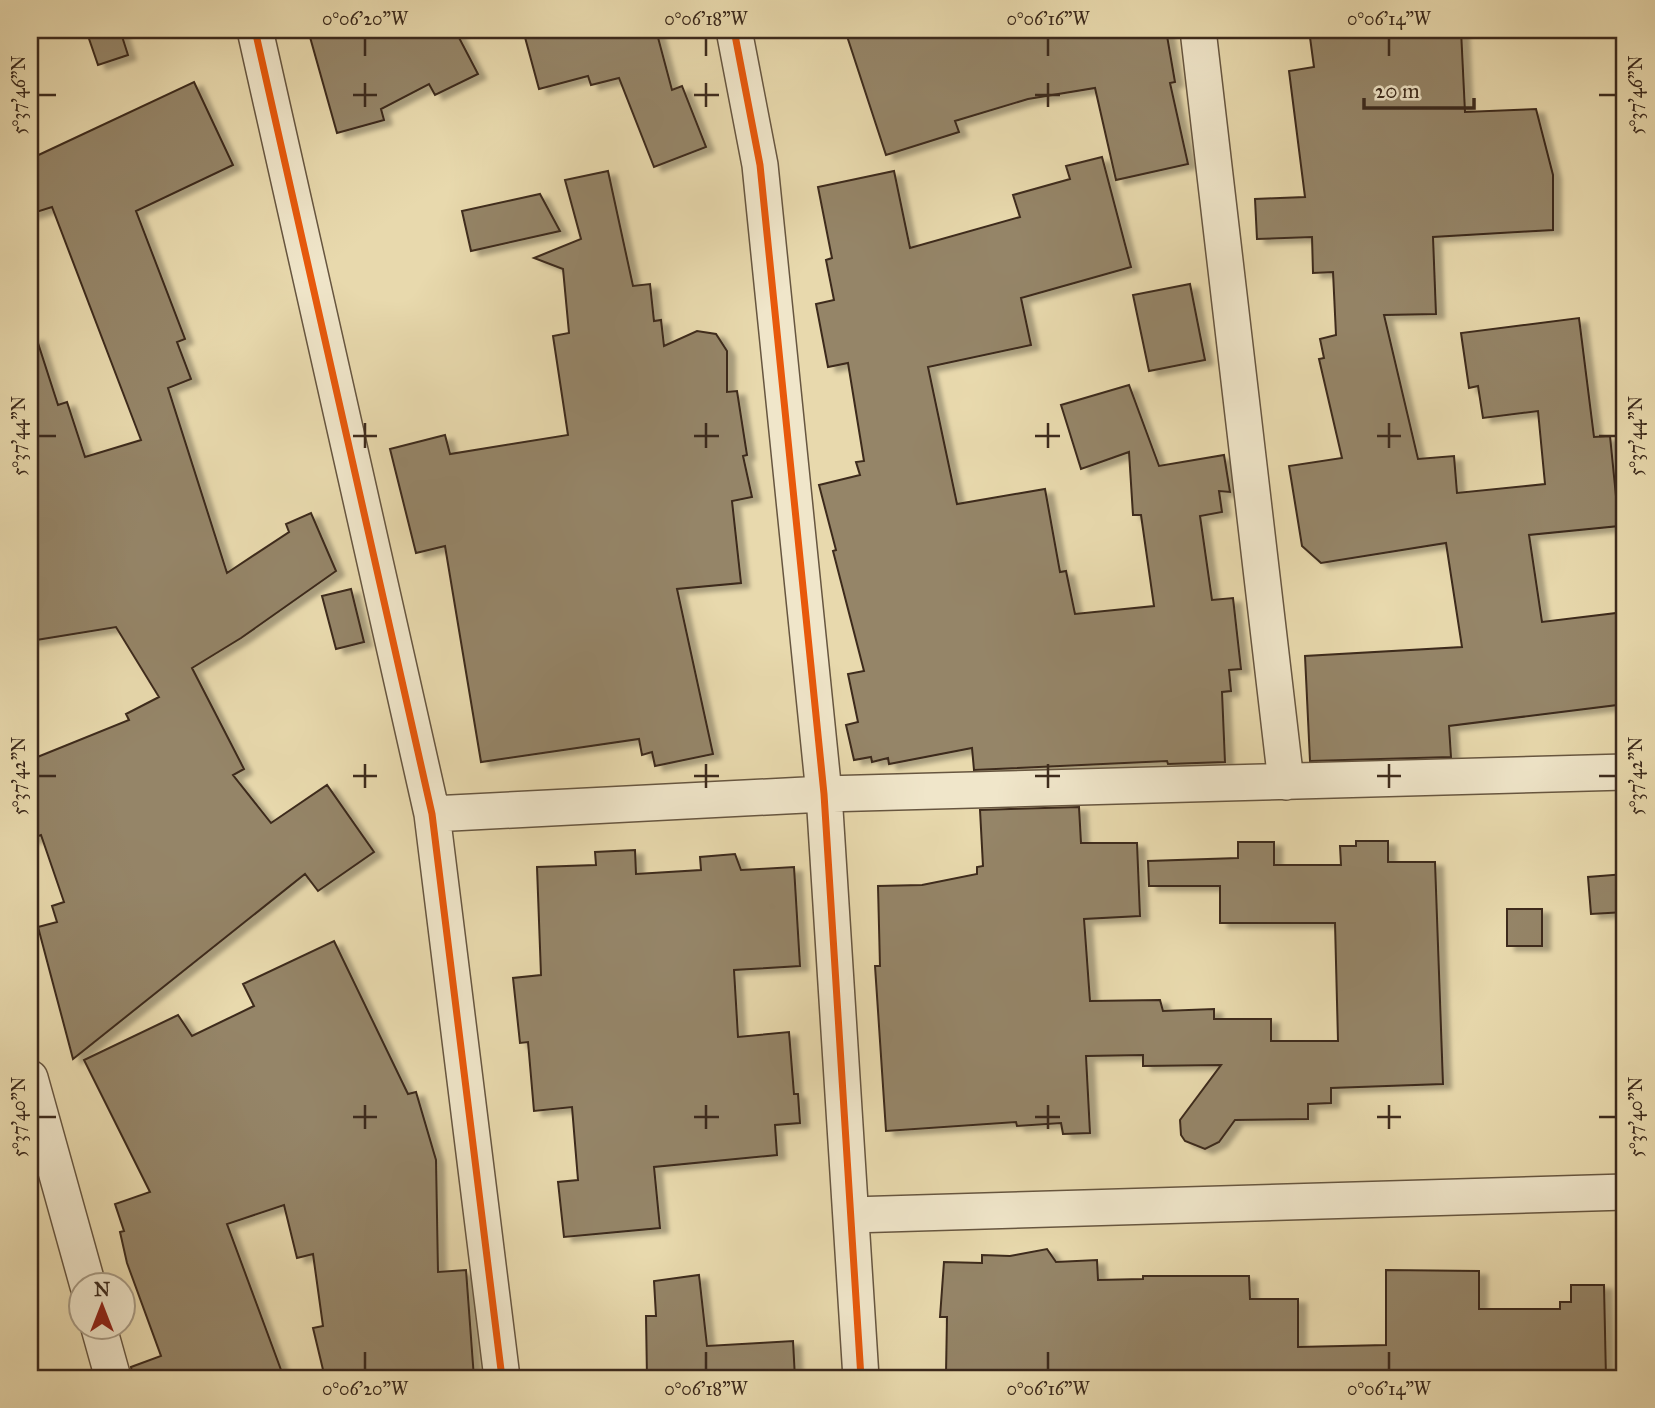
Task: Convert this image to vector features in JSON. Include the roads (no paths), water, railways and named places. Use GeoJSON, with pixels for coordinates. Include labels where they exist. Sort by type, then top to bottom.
{"type":"FeatureCollection","features":[{"type":"Feature","properties":{"kind":"street"},"geometry":{"type":"LineString","coordinates":[[255,30],[432,814],[502,1378]]}},
{"type":"Feature","properties":{"kind":"street"},"geometry":{"type":"LineString","coordinates":[[734,30],[760,165],[824,794],[861,1378]]}},
{"type":"Feature","properties":{"kind":"street"},"geometry":{"type":"LineString","coordinates":[[1198,30],[1286,782]]}},
{"type":"Feature","properties":{"kind":"street"},"geometry":{"type":"LineString","coordinates":[[432,814],[824,794],[1625,772]]}},
{"type":"Feature","properties":{"kind":"street"},"geometry":{"type":"LineString","coordinates":[[30,1078],[84,1272]]}},
{"type":"Feature","properties":{"kind":"street"},"geometry":{"type":"LineString","coordinates":[[851,1215],[1625,1192]]}},
{"type":"Feature","properties":{"kind":"street"},"geometry":{"type":"LineString","coordinates":[[103,1342],[113,1378]]}}]}
